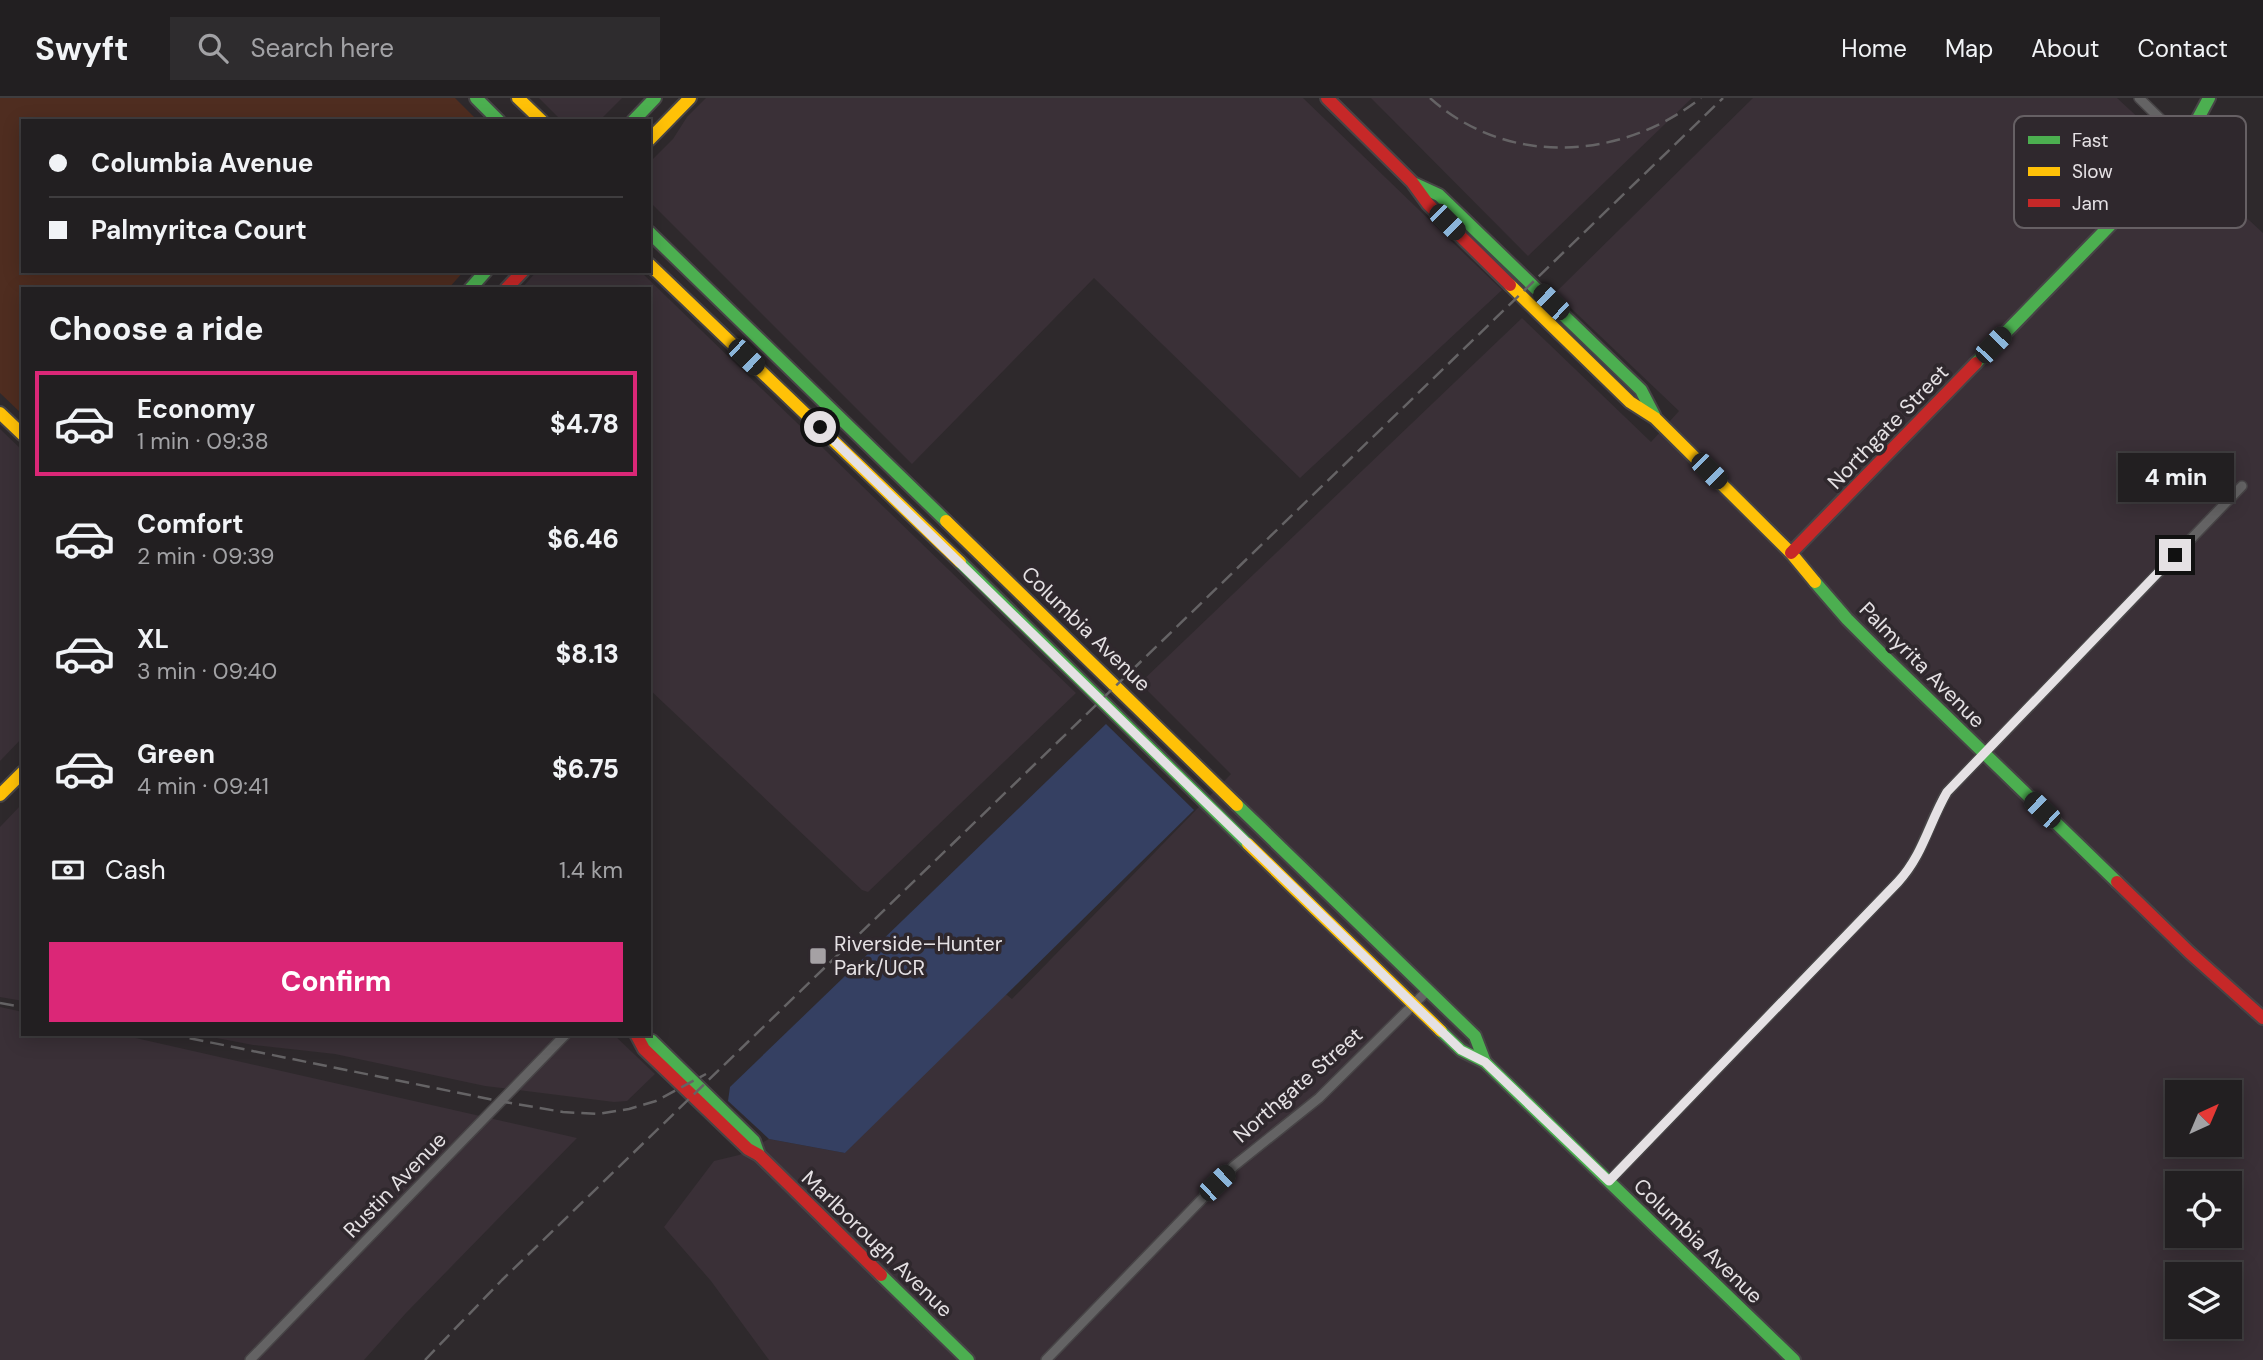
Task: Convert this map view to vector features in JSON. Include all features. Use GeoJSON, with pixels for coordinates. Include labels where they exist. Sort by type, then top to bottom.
{"type":"FeatureCollection","features":[{"type":"Feature","properties":{"kind":"street"},"geometry":{"type":"LineString","coordinates":[[476,98],[497,119]]}},
{"type":"Feature","properties":{"kind":"street"},"geometry":{"type":"LineString","coordinates":[[518,98],[540,119]]}},
{"type":"Feature","properties":{"kind":"street"},"geometry":{"type":"LineString","coordinates":[[635,119],[655,98]]}},
{"type":"Feature","properties":{"kind":"street"},"geometry":{"type":"LineString","coordinates":[[651,138],[690,98]]}},
{"type":"Feature","properties":{"kind":"street","name":"Palmyrita Avenue"},"geometry":{"type":"LineString","coordinates":[[1326,98],[1412,182],[1428,204],[1630,402],[1655,418],[1791,553],[1847,619],[2189,952],[2263,1018]]}},
{"type":"Feature","properties":{"kind":"street"},"geometry":{"type":"LineString","coordinates":[[2138,98],[2157,116]]}},
{"type":"Feature","properties":{"kind":"street","name":"Northgate Street"},"geometry":{"type":"LineString","coordinates":[[2199,116],[2209,98]]}},
{"type":"Feature","properties":{"kind":"street","name":"Northgate Street"},"geometry":{"type":"LineString","coordinates":[[1791,553],[2107,228]]}},
{"type":"Feature","properties":{"kind":"street","name":"Columbia Avenue"},"geometry":{"type":"LineString","coordinates":[[651,234],[1475,1036],[1485,1062]]}},
{"type":"Feature","properties":{"kind":"street","name":"Columbia Avenue"},"geometry":{"type":"LineString","coordinates":[[651,266],[980,581],[1461,1050],[1485,1062],[1794,1360]]}},
{"type":"Feature","properties":{"kind":"street"},"geometry":{"type":"LineString","coordinates":[[472,287],[484,273]]}},
{"type":"Feature","properties":{"kind":"street"},"geometry":{"type":"LineString","coordinates":[[508,287],[521,273]]}},
{"type":"Feature","properties":{"kind":"street"},"geometry":{"type":"LineString","coordinates":[[764,375],[782,359]]}},
{"type":"Feature","properties":{"kind":"street"},"geometry":{"type":"LineString","coordinates":[[805,413],[820,397]]}},
{"type":"Feature","properties":{"kind":"street"},"geometry":{"type":"LineString","coordinates":[[0,413],[21,433]]}},
{"type":"Feature","properties":{"kind":"street"},"geometry":{"type":"LineString","coordinates":[[1609,1181],[1911,868],[1947,792],[2242,486]]}},
{"type":"Feature","properties":{"kind":"street"},"geometry":{"type":"LineString","coordinates":[[980,581],[995,567]]}},
{"type":"Feature","properties":{"kind":"street"},"geometry":{"type":"LineString","coordinates":[[0,795],[21,774]]}},
{"type":"Feature","properties":{"kind":"street"},"geometry":{"type":"LineString","coordinates":[[1292,885],[1305,871]]}},
{"type":"Feature","properties":{"kind":"street","name":"Northgate Street"},"geometry":{"type":"LineString","coordinates":[[1046,1360],[1234,1166],[1319,1098],[1428,990]]}},
{"type":"Feature","properties":{"kind":"street","name":"Rustin Avenue"},"geometry":{"type":"LineString","coordinates":[[250,1360],[564,1036]]}},
{"type":"Feature","properties":{"kind":"street","name":"Marlborough Avenue"},"geometry":{"type":"LineString","coordinates":[[638,1036],[644,1049],[748,1149],[759,1155],[968,1360]]}},
{"type":"Feature","properties":{"kind":"shaded area"},"geometry":{"type":"Polygon","coordinates":[[[0,98],[455,98],[476,119],[21,119],[21,273],[462,273],[450,287],[21,287],[21,413],[0,393],[0,98]]]}},
{"type":"Feature","properties":{"kind":"shaded area"},"geometry":{"type":"Polygon","coordinates":[[[539,98],[622,98],[601,119],[560,119],[539,98]]]}},
{"type":"Feature","properties":{"kind":"shaded area"},"geometry":{"type":"Polygon","coordinates":[[[706,98],[1303,98],[1502,290],[1300,478],[1094,278],[912,464],[651,203],[651,161],[673,139],[687,117],[706,98]]]}},
{"type":"Feature","properties":{"kind":"shaded area"},"geometry":{"type":"Polygon","coordinates":[[[1371,98],[1692,98],[1528,256],[1371,98]]]}},
{"type":"Feature","properties":{"kind":"shaded area"},"geometry":{"type":"Polygon","coordinates":[[[1753,98],[2117,98],[2136,116],[2014,116],[2014,228],[2246,228],[2246,217],[2263,233],[2263,1360],[769,1360],[711,1281],[664,1227],[714,1161],[739,1155],[769,1139],[845,1153],[1003,992],[1012,999],[1231,774],[1140,683],[1522,318],[1651,442],[1679,411],[1555,293],[1753,98]]]}},
{"type":"Feature","properties":{"kind":"shaded area"},"geometry":{"type":"Polygon","coordinates":[[[535,273],[642,273],[1076,693],[868,892],[862,890],[651,691],[651,287],[523,287],[535,273]]]}},
{"type":"Feature","properties":{"kind":"shaded area"},"geometry":{"type":"Polygon","coordinates":[[[0,429],[21,449],[21,739],[0,761],[0,429]]]}},
{"type":"Feature","properties":{"kind":"shaded area"},"geometry":{"type":"Polygon","coordinates":[[[21,805],[21,1001],[0,997],[0,827],[21,805]]]}},
{"type":"Feature","properties":{"kind":"shaded area"},"geometry":{"type":"Polygon","coordinates":[[[0,1007],[21,1012],[21,1036],[127,1036],[577,1138],[406,1313],[364,1360],[0,1360],[0,1007]]]}},
{"type":"Feature","properties":{"kind":"shaded area"},"geometry":{"type":"Polygon","coordinates":[[[206,1036],[615,1036],[655,1074],[627,1101],[614,1102],[485,1086],[335,1054],[253,1045],[206,1036]]]}},
{"type":"Feature","properties":{"kind":"water"},"geometry":{"type":"Polygon","coordinates":[[[1106,724],[1194,810],[845,1153],[769,1139],[728,1101],[730,1087],[1106,724]]]}},
{"type":"Feature","properties":{"kind":"railway"},"geometry":{"type":"LineString","coordinates":[[1430,98],[1461,121],[1494,136],[1529,145],[1565,148],[1601,144],[1636,134],[1670,119],[1701,98]]}},
{"type":"Feature","properties":{"kind":"railway"},"geometry":{"type":"LineString","coordinates":[[425,1360],[502,1280],[1723,98]]}},
{"type":"Feature","properties":{"kind":"railway"},"geometry":{"type":"LineString","coordinates":[[0,1003],[21,1007]]}},
{"type":"Feature","properties":{"kind":"railway"},"geometry":{"type":"LineString","coordinates":[[179,1036],[563,1112],[598,1114],[629,1109],[656,1101],[706,1074]]}},
{"type":"Feature","properties":{"kind":"traffic: fast"},"geometry":{"type":"LineString","coordinates":[[476,98],[497,119]]}},
{"type":"Feature","properties":{"kind":"traffic: fast"},"geometry":{"type":"LineString","coordinates":[[635,119],[655,98]]}},
{"type":"Feature","properties":{"kind":"traffic: fast"},"geometry":{"type":"LineString","coordinates":[[2199,116],[2209,98]]}},
{"type":"Feature","properties":{"kind":"traffic: fast"},"geometry":{"type":"LineString","coordinates":[[1415,184],[1439,195],[1641,390],[1654,415]]}},
{"type":"Feature","properties":{"kind":"traffic: fast"},"geometry":{"type":"LineString","coordinates":[[1976,363],[2107,228]]}},
{"type":"Feature","properties":{"kind":"traffic: fast"},"geometry":{"type":"LineString","coordinates":[[651,234],[946,521]]}},
{"type":"Feature","properties":{"kind":"traffic: fast"},"geometry":{"type":"LineString","coordinates":[[472,287],[484,273]]}},
{"type":"Feature","properties":{"kind":"traffic: fast"},"geometry":{"type":"LineString","coordinates":[[960,562],[1248,844]]}},
{"type":"Feature","properties":{"kind":"traffic: fast"},"geometry":{"type":"LineString","coordinates":[[1815,582],[1883,655],[2117,882]]}},
{"type":"Feature","properties":{"kind":"traffic: fast"},"geometry":{"type":"LineString","coordinates":[[1237,805],[1475,1036],[1485,1062]]}},
{"type":"Feature","properties":{"kind":"traffic: fast"},"geometry":{"type":"LineString","coordinates":[[1441,1031],[1461,1050],[1485,1062],[1794,1360]]}},
{"type":"Feature","properties":{"kind":"traffic: fast"},"geometry":{"type":"LineString","coordinates":[[638,1036],[652,1041],[754,1141],[759,1155]]}},
{"type":"Feature","properties":{"kind":"traffic: fast"},"geometry":{"type":"LineString","coordinates":[[881,1275],[968,1360]]}},
{"type":"Feature","properties":{"kind":"traffic: slow"},"geometry":{"type":"LineString","coordinates":[[518,98],[540,119]]}},
{"type":"Feature","properties":{"kind":"traffic: slow"},"geometry":{"type":"LineString","coordinates":[[651,138],[690,98]]}},
{"type":"Feature","properties":{"kind":"traffic: slow"},"geometry":{"type":"LineString","coordinates":[[651,266],[960,562]]}},
{"type":"Feature","properties":{"kind":"traffic: slow"},"geometry":{"type":"LineString","coordinates":[[1510,285],[1630,402],[1655,418],[1791,553],[1815,582]]}},
{"type":"Feature","properties":{"kind":"traffic: slow"},"geometry":{"type":"LineString","coordinates":[[0,413],[21,433]]}},
{"type":"Feature","properties":{"kind":"traffic: slow"},"geometry":{"type":"LineString","coordinates":[[946,521],[1237,805]]}},
{"type":"Feature","properties":{"kind":"traffic: slow"},"geometry":{"type":"LineString","coordinates":[[0,795],[21,774]]}},
{"type":"Feature","properties":{"kind":"traffic: slow"},"geometry":{"type":"LineString","coordinates":[[1248,844],[1441,1031]]}},
{"type":"Feature","properties":{"kind":"traffic: jam"},"geometry":{"type":"LineString","coordinates":[[1327,98],[1510,285]]}},
{"type":"Feature","properties":{"kind":"traffic: jam"},"geometry":{"type":"LineString","coordinates":[[508,287],[521,273]]}},
{"type":"Feature","properties":{"kind":"traffic: jam"},"geometry":{"type":"LineString","coordinates":[[1791,553],[1976,363]]}},
{"type":"Feature","properties":{"kind":"traffic: jam"},"geometry":{"type":"LineString","coordinates":[[2117,882],[2189,952],[2263,1018]]}},
{"type":"Feature","properties":{"kind":"traffic: jam"},"geometry":{"type":"LineString","coordinates":[[637,1036],[644,1049],[748,1149],[759,1155],[881,1275]]}},
{"type":"Feature","properties":{"kind":"place","name":"Riverside–Hunter Park/UCR"},"geometry":{"type":"Point","coordinates":[818,956]}},
{"type":"Feature","properties":{"kind":"route"},"geometry":{"type":"LineString","coordinates":[[820,427],[1461,1050],[1485,1062],[1609,1181],[1911,868],[1947,792],[2175,555]]}}]}
